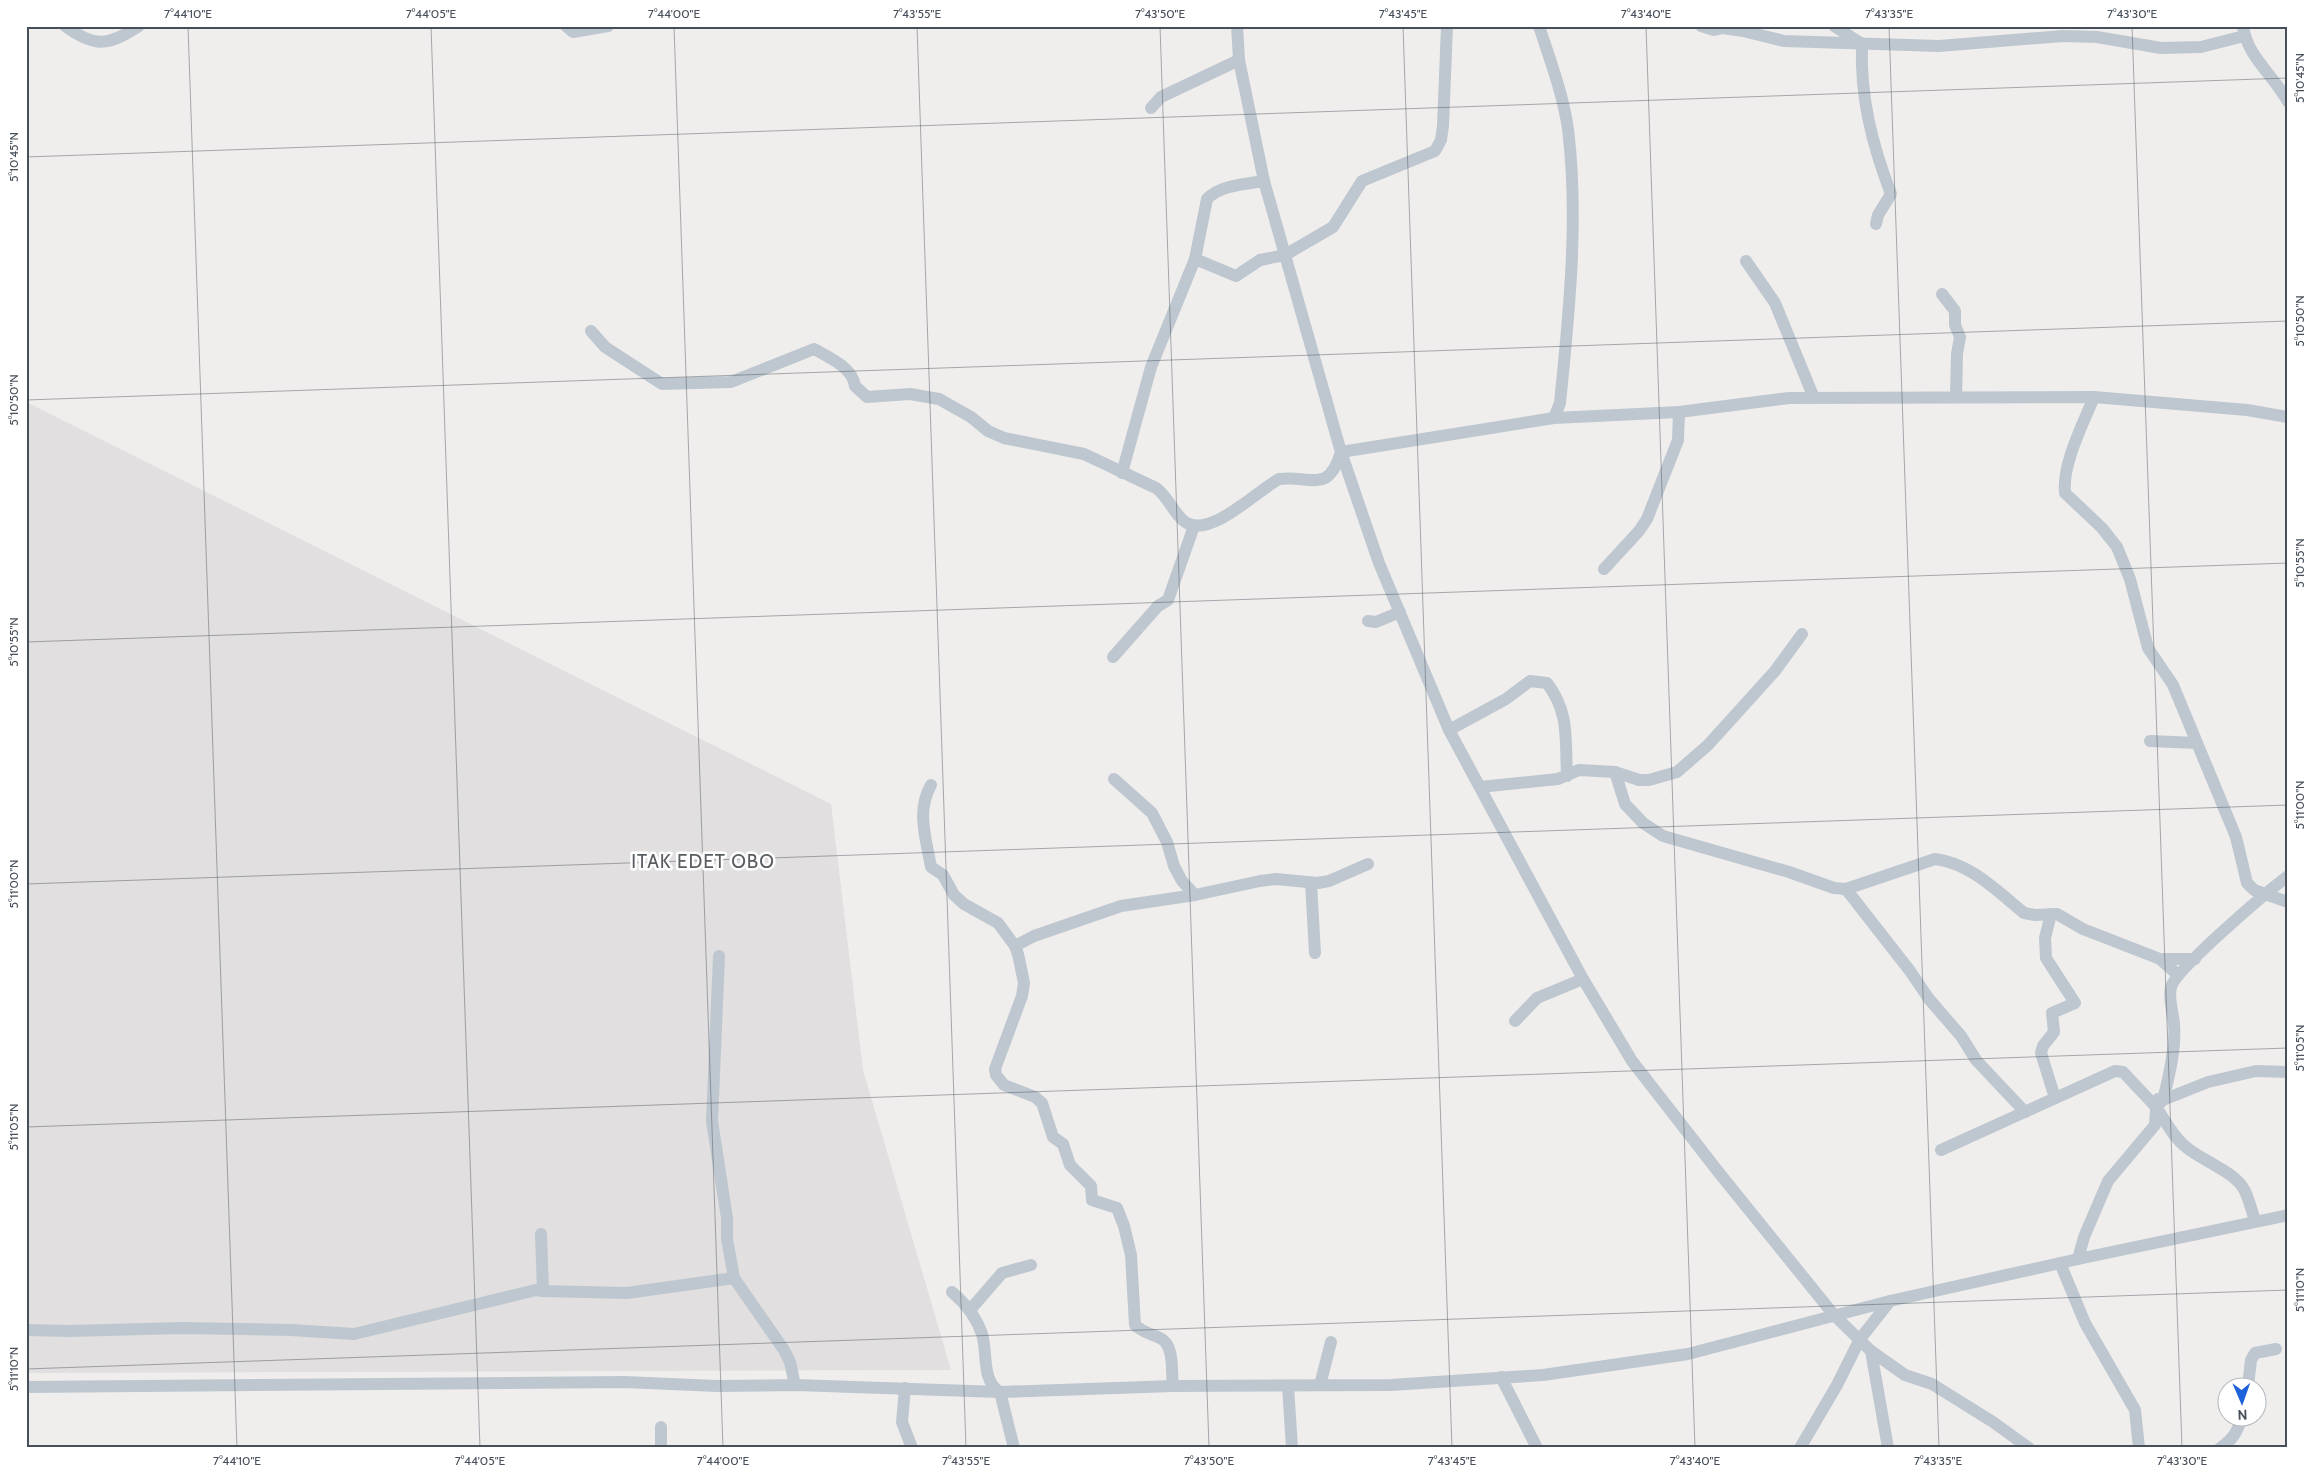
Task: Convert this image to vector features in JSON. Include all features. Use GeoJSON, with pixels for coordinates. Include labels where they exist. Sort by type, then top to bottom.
{"type":"FeatureCollection","features":[{"type":"Feature","properties":{"kind":"street"},"geometry":{"type":"LineString","coordinates":[[65,26],[92,43],[111,41],[139,26]]}},
{"type":"Feature","properties":{"kind":"street"},"geometry":{"type":"LineString","coordinates":[[566,26],[573,32],[608,26]]}},
{"type":"Feature","properties":{"kind":"street"},"geometry":{"type":"LineString","coordinates":[[1237,26],[1239,60],[1264,181],[1341,452],[1379,563],[1449,730],[1583,979],[1632,1061],[1834,1315],[1871,1351],[1905,1375],[1932,1384],[1993,1422],[2029,1448]]}},
{"type":"Feature","properties":{"kind":"street"},"geometry":{"type":"LineString","coordinates":[[1195,259],[1236,276],[1260,260],[1285,255],[1334,227],[1362,180],[1435,151],[1441,140],[1444,126],[1447,26]]}},
{"type":"Feature","properties":{"kind":"street"},"geometry":{"type":"LineString","coordinates":[[1539,26],[1558,86],[1568,128],[1571,172],[1571,276],[1560,403],[1554,418]]}},
{"type":"Feature","properties":{"kind":"street"},"geometry":{"type":"LineString","coordinates":[[1701,26],[1714,30],[1722,28],[1743,31],[1784,41],[1939,46],[2063,36],[2097,37],[2161,48],[2201,46],[2244,31],[2249,49],[2279,86],[2288,102]]}},
{"type":"Feature","properties":{"kind":"street"},"geometry":{"type":"LineString","coordinates":[[1834,26],[1862,44]]}},
{"type":"Feature","properties":{"kind":"street"},"geometry":{"type":"LineString","coordinates":[[1862,44],[1861,75],[1873,144],[1890,194],[1878,214],[1876,224]]}},
{"type":"Feature","properties":{"kind":"street"},"geometry":{"type":"LineString","coordinates":[[1151,108],[1161,97],[1239,60]]}},
{"type":"Feature","properties":{"kind":"street"},"geometry":{"type":"LineString","coordinates":[[1122,473],[1151,367],[1195,259],[1207,199],[1213,193],[1226,188],[1264,181]]}},
{"type":"Feature","properties":{"kind":"street"},"geometry":{"type":"LineString","coordinates":[[1746,261],[1775,303],[1814,398]]}},
{"type":"Feature","properties":{"kind":"street"},"geometry":{"type":"LineString","coordinates":[[1942,294],[1955,311],[1955,325],[1960,337],[1957,354],[1956,397]]}},
{"type":"Feature","properties":{"kind":"street"},"geometry":{"type":"LineString","coordinates":[[592,331],[605,348],[662,384],[731,382],[814,348],[845,368],[854,378],[855,386],[867,397],[910,394],[938,399],[970,417],[988,431],[1004,438],[1084,454],[1161,491],[1185,523],[1194,526],[1204,526],[1213,522],[1249,501],[1279,479],[1307,481],[1326,478],[1333,473],[1341,452]]}},
{"type":"Feature","properties":{"kind":"street"},"geometry":{"type":"LineString","coordinates":[[1341,452],[1554,418],[1678,412],[1789,398],[2094,396],[2247,410],[2288,417]]}},
{"type":"Feature","properties":{"kind":"street"},"geometry":{"type":"LineString","coordinates":[[2094,396],[2068,467],[2064,483],[2065,493],[2102,528],[2117,547],[2130,579],[2148,648],[2173,685],[2236,836],[2247,883],[2254,890],[2288,902]]}},
{"type":"Feature","properties":{"kind":"street"},"geometry":{"type":"LineString","coordinates":[[1604,569],[1639,532],[1647,519],[1678,440],[1678,412]]}},
{"type":"Feature","properties":{"kind":"street"},"geometry":{"type":"LineString","coordinates":[[1113,657],[1158,606],[1168,600],[1194,526]]}},
{"type":"Feature","properties":{"kind":"street"},"geometry":{"type":"LineString","coordinates":[[1368,621],[1376,622],[1400,612]]}},
{"type":"Feature","properties":{"kind":"street"},"geometry":{"type":"LineString","coordinates":[[1480,787],[1558,779],[1579,770],[1615,772],[1630,779],[1649,780],[1677,772],[1708,745],[1775,671],[1802,634]]}},
{"type":"Feature","properties":{"kind":"street"},"geometry":{"type":"LineString","coordinates":[[1449,730],[1506,699],[1530,681],[1547,683],[1557,696],[1564,712],[1567,776]]}},
{"type":"Feature","properties":{"kind":"street"},"geometry":{"type":"LineString","coordinates":[[2150,741],[2197,743]]}},
{"type":"Feature","properties":{"kind":"street"},"geometry":{"type":"LineString","coordinates":[[1615,772],[1625,804],[1643,823],[1662,836],[1789,872],[1834,888],[1846,889],[1935,858],[1949,860],[1968,869],[2024,913],[2035,915],[2057,914],[2084,929],[2160,959],[2178,975]]}},
{"type":"Feature","properties":{"kind":"street"},"geometry":{"type":"LineString","coordinates":[[1114,779],[1152,812],[1167,842],[1174,866],[1182,881],[1195,895]]}},
{"type":"Feature","properties":{"kind":"street"},"geometry":{"type":"LineString","coordinates":[[930,785],[923,798],[922,810],[931,867],[944,875],[954,895],[964,904],[998,923],[1015,946],[1024,983],[1020,1002],[995,1069],[996,1075],[1004,1086],[1034,1097],[1042,1103],[1053,1137],[1065,1147],[1070,1165],[1091,1186],[1092,1200],[1117,1208],[1129,1245],[1134,1325],[1146,1333],[1160,1338],[1169,1347],[1173,1386]]}},
{"type":"Feature","properties":{"kind":"street"},"geometry":{"type":"LineString","coordinates":[[1015,946],[1042,932],[1122,906],[1195,895],[1276,879],[1311,883],[1329,881],[1368,864]]}},
{"type":"Feature","properties":{"kind":"street"},"geometry":{"type":"LineString","coordinates":[[2078,1259],[2084,1237],[2108,1181],[2154,1125],[2174,1038],[2174,1023],[2169,999],[2172,984],[2178,975],[2195,959],[2266,893],[2288,876]]}},
{"type":"Feature","properties":{"kind":"street"},"geometry":{"type":"LineString","coordinates":[[1311,883],[1315,953]]}},
{"type":"Feature","properties":{"kind":"street"},"geometry":{"type":"LineString","coordinates":[[1846,889],[1910,971],[1929,999],[1961,1036],[1976,1060],[2025,1112]]}},
{"type":"Feature","properties":{"kind":"street"},"geometry":{"type":"LineString","coordinates":[[2051,914],[2045,938],[2046,958],[2075,1003],[2052,1013],[2054,1032],[2043,1046],[2042,1054],[2055,1098]]}},
{"type":"Feature","properties":{"kind":"street"},"geometry":{"type":"LineString","coordinates":[[719,956],[712,1121],[727,1218],[727,1239],[734,1278],[784,1350],[790,1362],[795,1385]]}},
{"type":"Feature","properties":{"kind":"street"},"geometry":{"type":"LineString","coordinates":[[2160,959],[2195,959]]}},
{"type":"Feature","properties":{"kind":"street"},"geometry":{"type":"LineString","coordinates":[[1515,1021],[1537,998],[1583,979]]}},
{"type":"Feature","properties":{"kind":"street"},"geometry":{"type":"LineString","coordinates":[[1941,1150],[2119,1071],[2146,1096],[2160,1104],[2177,1139],[2187,1148],[2217,1166],[2238,1183],[2244,1190],[2255,1221]]}},
{"type":"Feature","properties":{"kind":"street"},"geometry":{"type":"LineString","coordinates":[[2160,1104],[2208,1082],[2256,1071],[2288,1072]]}},
{"type":"Feature","properties":{"kind":"street"},"geometry":{"type":"LineString","coordinates":[[26,1387],[624,1382],[717,1386],[795,1385],[1000,1392],[1173,1386],[1391,1385],[1543,1374],[1688,1354],[1890,1301],[2288,1215]]}},
{"type":"Feature","properties":{"kind":"street"},"geometry":{"type":"LineString","coordinates":[[541,1234],[543,1292]]}},
{"type":"Feature","properties":{"kind":"street"},"geometry":{"type":"LineString","coordinates":[[2060,1263],[2085,1323],[2135,1410],[2139,1448]]}},
{"type":"Feature","properties":{"kind":"street"},"geometry":{"type":"LineString","coordinates":[[970,1310],[1002,1273],[1031,1265]]}},
{"type":"Feature","properties":{"kind":"street"},"geometry":{"type":"LineString","coordinates":[[26,1330],[291,1330],[354,1334],[536,1290],[543,1292],[628,1293],[734,1278]]}},
{"type":"Feature","properties":{"kind":"street"},"geometry":{"type":"LineString","coordinates":[[952,1292],[970,1310],[982,1334],[988,1381],[993,1388],[1000,1392],[1014,1448]]}},
{"type":"Feature","properties":{"kind":"street"},"geometry":{"type":"LineString","coordinates":[[1800,1448],[1837,1385],[1860,1339],[1890,1301]]}},
{"type":"Feature","properties":{"kind":"street"},"geometry":{"type":"LineString","coordinates":[[1320,1385],[1331,1342]]}},
{"type":"Feature","properties":{"kind":"street"},"geometry":{"type":"LineString","coordinates":[[2249,1376],[2251,1360],[2255,1353],[2276,1349]]}},
{"type":"Feature","properties":{"kind":"street"},"geometry":{"type":"LineString","coordinates":[[1871,1351],[1888,1448]]}},
{"type":"Feature","properties":{"kind":"street"},"geometry":{"type":"LineString","coordinates":[[1501,1377],[1537,1448]]}},
{"type":"Feature","properties":{"kind":"street"},"geometry":{"type":"LineString","coordinates":[[1288,1386],[1292,1448]]}},
{"type":"Feature","properties":{"kind":"street"},"geometry":{"type":"LineString","coordinates":[[905,1388],[902,1422],[912,1448]]}},
{"type":"Feature","properties":{"kind":"street"},"geometry":{"type":"LineString","coordinates":[[2220,1448],[2232,1438],[2239,1426]]}},
{"type":"Feature","properties":{"kind":"street"},"geometry":{"type":"LineString","coordinates":[[661,1427],[661,1448]]}},
{"type":"Feature","properties":{"kind":"shaded area"},"geometry":{"type":"Polygon","coordinates":[[[26,402],[831,804],[863,1070],[951,1370],[26,1373],[26,402]]]}},
{"type":"Feature","properties":{"kind":"district","name":"ITAK EDET OBO"},"geometry":{"type":"Point","coordinates":[703,861]}}]}
